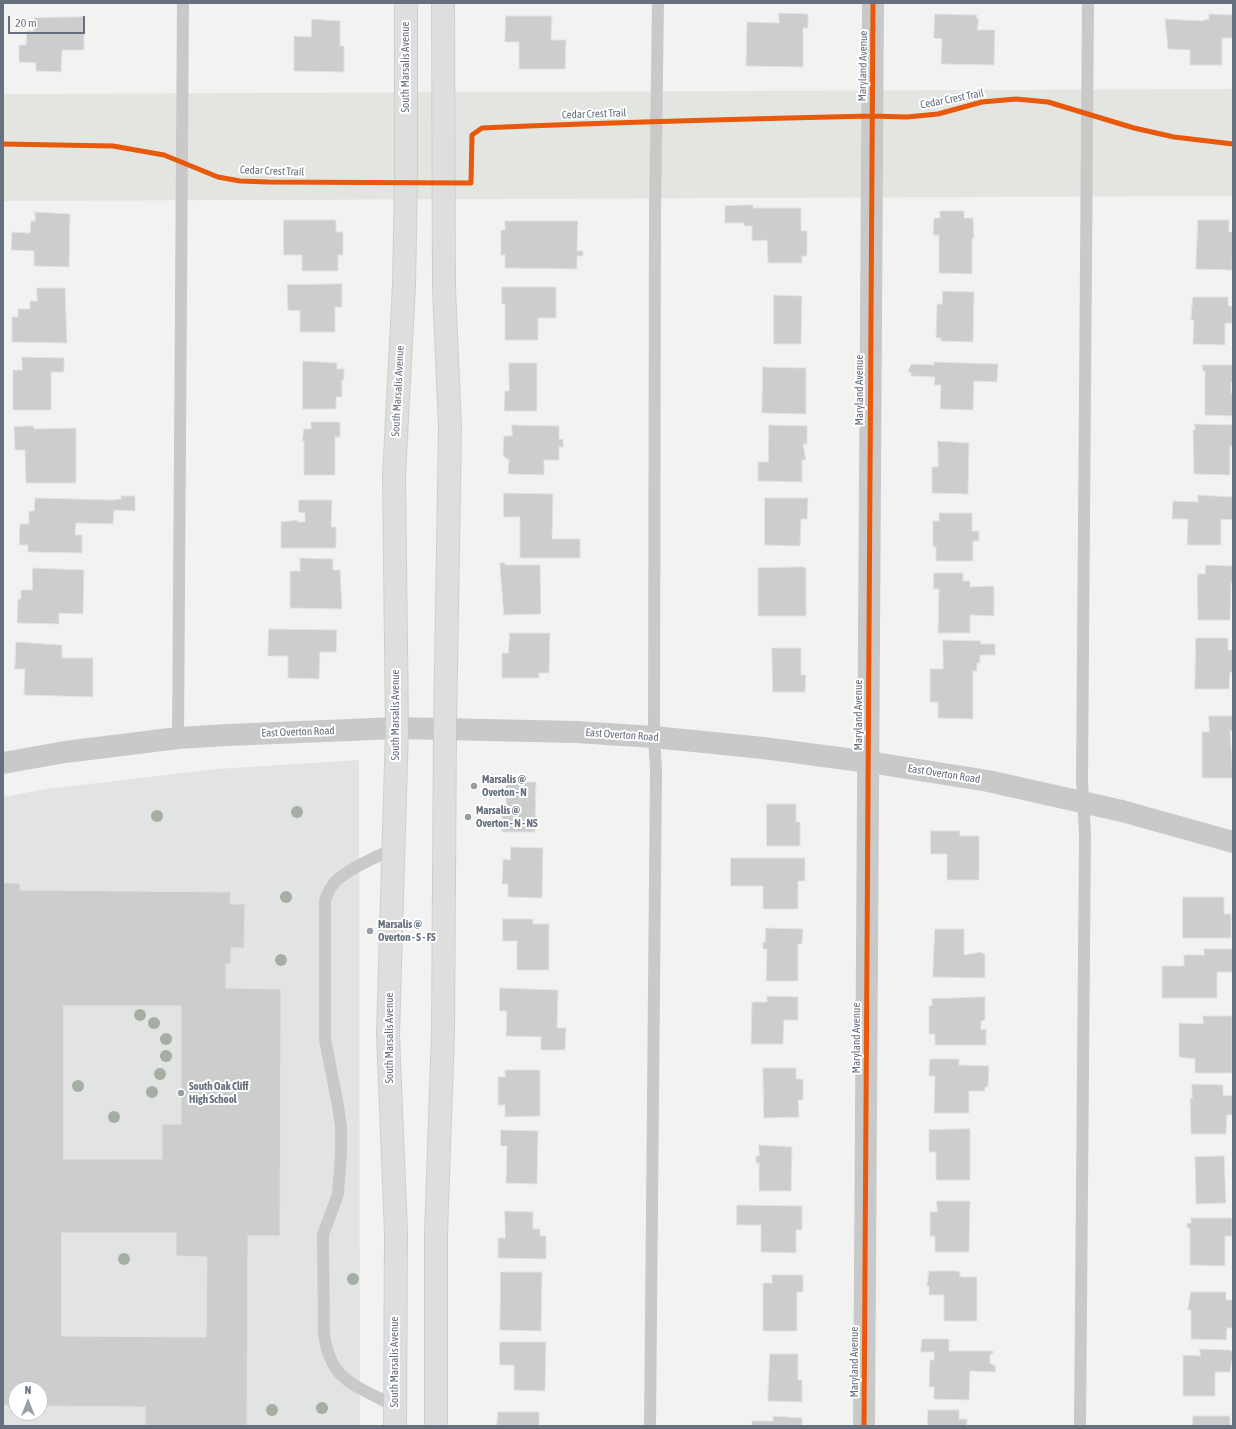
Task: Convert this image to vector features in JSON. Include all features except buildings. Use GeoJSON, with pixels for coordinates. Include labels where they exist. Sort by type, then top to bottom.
{"type":"FeatureCollection","features":[{"type":"Feature","properties":{"kind":"main road","name":"South Marsalis Avenue"},"geometry":{"type":"LineString","coordinates":[[395,1416],[396,1233],[388,1034],[397,728],[394,476],[404,285],[406,182],[406,3]]}},
{"type":"Feature","properties":{"kind":"main road"},"geometry":{"type":"LineString","coordinates":[[436,1426],[436,1234],[443,1032],[445,729],[450,426],[444,288],[443,3]]}},
{"type":"Feature","properties":{"kind":"street","name":"Maryland Avenue"},"geometry":{"type":"LineString","coordinates":[[864,1426],[873,3]]}},
{"type":"Feature","properties":{"kind":"street","name":"East Overton Road"},"geometry":{"type":"LineString","coordinates":[[3,763],[65,752],[178,738],[397,728],[576,732],[654,737],[763,748],[869,762],[988,781],[1122,811],[1233,842]]}},
{"type":"Feature","properties":{"kind":"lane"},"geometry":{"type":"LineString","coordinates":[[178,738],[183,3]]}},
{"type":"Feature","properties":{"kind":"lane"},"geometry":{"type":"LineString","coordinates":[[650,1426],[656,785],[654,737],[655,230],[658,3]]}},
{"type":"Feature","properties":{"kind":"lane"},"geometry":{"type":"LineString","coordinates":[[1080,1426],[1085,834],[1082,780],[1088,3]]}},
{"type":"Feature","properties":{"kind":"lane"},"geometry":{"type":"LineString","coordinates":[[393,849],[343,876],[332,885],[325,900],[325,1039],[340,1120],[341,1153],[338,1194],[323,1235],[323,1242],[324,1335],[326,1351],[330,1362],[344,1379],[395,1416]]}},
{"type":"Feature","properties":{"kind":"shaded area"},"geometry":{"type":"Polygon","coordinates":[[[1233,89],[1233,196],[3,201],[3,94],[1233,89]]]}},
{"type":"Feature","properties":{"kind":"shaded area","name":"South Oak Cliff High School"},"geometry":{"type":"Polygon","coordinates":[[[359,760],[360,1426],[3,1426],[3,797],[46,789],[217,769],[359,760]]]}},
{"type":"Feature","properties":{"kind":"cycle path"},"geometry":{"type":"LineString","coordinates":[[864,1426],[873,3]]}},
{"type":"Feature","properties":{"kind":"cycle path","name":"Cedar Crest Trail"},"geometry":{"type":"LineString","coordinates":[[3,144],[113,146],[164,155],[218,177],[240,181],[471,183],[472,135],[482,128],[872,116],[907,117],[938,114],[982,102],[1016,99],[1048,102],[1134,128],[1174,137],[1233,144]]}},
{"type":"Feature","properties":{"kind":"place","name":"Marsalis @ Overton - N"},"geometry":{"type":"Point","coordinates":[474,786]}},
{"type":"Feature","properties":{"kind":"place","name":"Marsalis @ Overton - N - NS"},"geometry":{"type":"Point","coordinates":[468,817]}},
{"type":"Feature","properties":{"kind":"place","name":"Marsalis @ Overton - S - FS"},"geometry":{"type":"Point","coordinates":[370,931]}},
{"type":"Feature","properties":{"kind":"place","name":"South Oak Cliff High School"},"geometry":{"type":"Point","coordinates":[181,1093]}}]}
